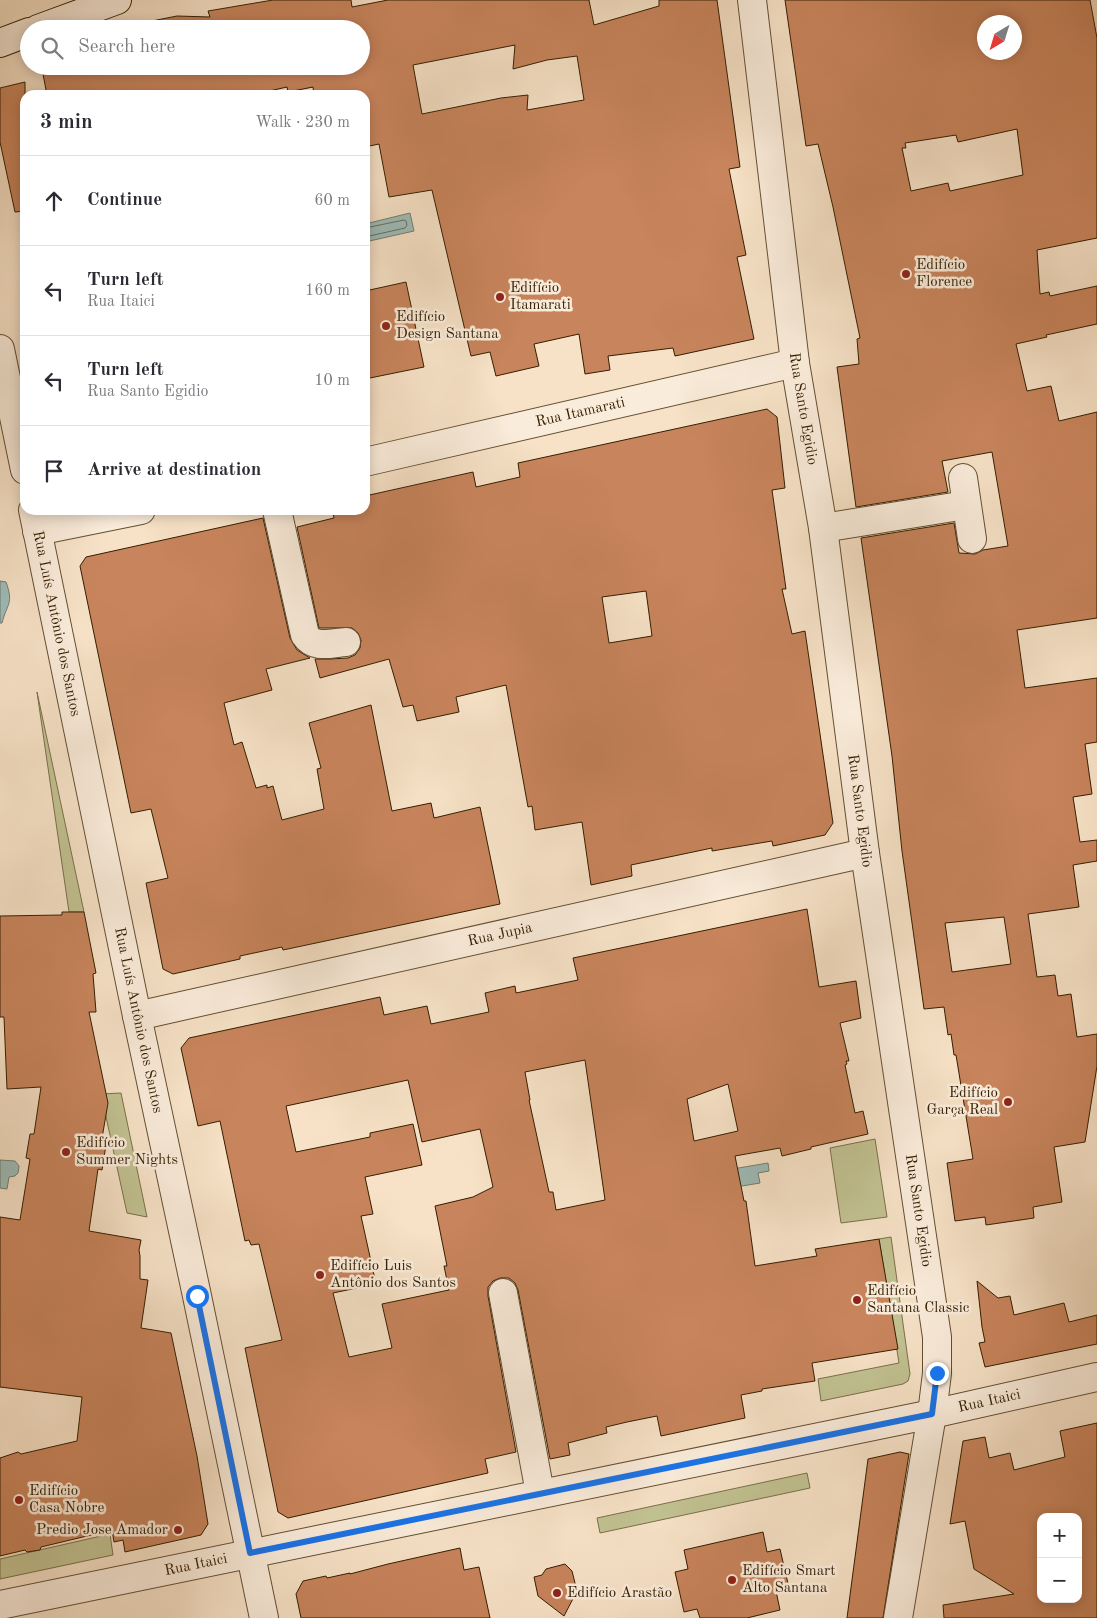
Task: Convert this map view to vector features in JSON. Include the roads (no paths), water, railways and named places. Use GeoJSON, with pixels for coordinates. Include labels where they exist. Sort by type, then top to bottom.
{"type":"FeatureCollection","features":[{"type":"Feature","properties":{"kind":"street"},"geometry":{"type":"LineString","coordinates":[[63,20],[117,0]]}},
{"type":"Feature","properties":{"kind":"street","name":"Rua Santo Egidio"},"geometry":{"type":"LineString","coordinates":[[752,0],[795,362],[822,528],[865,853],[937,1337],[937,1373],[932,1414],[898,1618]]}},
{"type":"Feature","properties":{"kind":"street"},"geometry":{"type":"LineString","coordinates":[[0,43],[20,35]]}},
{"type":"Feature","properties":{"kind":"street"},"geometry":{"type":"LineString","coordinates":[[0,350],[20,446]]}},
{"type":"Feature","properties":{"kind":"street","name":"Rua Itamarati"},"geometry":{"type":"LineString","coordinates":[[370,461],[795,362]]}},
{"type":"Feature","properties":{"kind":"street"},"geometry":{"type":"LineString","coordinates":[[963,478],[972,540]]}},
{"type":"Feature","properties":{"kind":"street"},"geometry":{"type":"LineString","coordinates":[[822,528],[966,505]]}},
{"type":"Feature","properties":{"kind":"street"},"geometry":{"type":"LineString","coordinates":[[35,521],[93,515]]}},
{"type":"Feature","properties":{"kind":"street"},"geometry":{"type":"LineString","coordinates":[[278,515],[305,635],[309,640],[318,644],[346,642]]}},
{"type":"Feature","properties":{"kind":"street","name":"Rua Luís Antônio dos Santos"},"geometry":{"type":"LineString","coordinates":[[35,521],[264,1618]]}},
{"type":"Feature","properties":{"kind":"street","name":"Rua Jupia"},"geometry":{"type":"LineString","coordinates":[[137,1016],[865,853]]}},
{"type":"Feature","properties":{"kind":"street"},"geometry":{"type":"LineString","coordinates":[[503,1294],[540,1493]]}},
{"type":"Feature","properties":{"kind":"street","name":"Rua Itaici"},"geometry":{"type":"LineString","coordinates":[[0,1605],[932,1414],[1097,1377]]}},
{"type":"Feature","properties":{"kind":"water"},"geometry":{"type":"Polygon","coordinates":[[[410,213],[414,231],[370,241],[370,223],[410,213]]]}},
{"type":"Feature","properties":{"kind":"water"},"geometry":{"type":"Polygon","coordinates":[[[0,581],[6,582],[10,599],[2,623],[0,623],[0,581]]]}},
{"type":"Feature","properties":{"kind":"water"},"geometry":{"type":"Polygon","coordinates":[[[0,1160],[15,1161],[19,1166],[18,1173],[15,1176],[9,1177],[7,1189],[0,1188],[0,1160]]]}},
{"type":"Feature","properties":{"kind":"water"},"geometry":{"type":"Polygon","coordinates":[[[768,1163],[769,1171],[758,1173],[760,1183],[730,1188],[715,1172],[768,1163]]]}},
{"type":"Feature","properties":{"kind":"place","name":"Edifício Florence"},"geometry":{"type":"Point","coordinates":[906,274]}},
{"type":"Feature","properties":{"kind":"place","name":"Edifício Itamarati"},"geometry":{"type":"Point","coordinates":[500,297]}},
{"type":"Feature","properties":{"kind":"place","name":"Edifício Design Santana"},"geometry":{"type":"Point","coordinates":[386,326]}},
{"type":"Feature","properties":{"kind":"place","name":"Edifício Garça Real"},"geometry":{"type":"Point","coordinates":[1008,1102]}},
{"type":"Feature","properties":{"kind":"place","name":"Edifício Summer Nights"},"geometry":{"type":"Point","coordinates":[66,1152]}},
{"type":"Feature","properties":{"kind":"place","name":"Edifício Luis Antônio dos Santos"},"geometry":{"type":"Point","coordinates":[320,1275]}},
{"type":"Feature","properties":{"kind":"place","name":"Edifício Santana Classic"},"geometry":{"type":"Point","coordinates":[857,1300]}},
{"type":"Feature","properties":{"kind":"place","name":"Edifício Casa Nobre"},"geometry":{"type":"Point","coordinates":[19,1500]}},
{"type":"Feature","properties":{"kind":"place","name":"Predio Jose Amador"},"geometry":{"type":"Point","coordinates":[178,1530]}},
{"type":"Feature","properties":{"kind":"place","name":"Edifício Smart Alto Santana"},"geometry":{"type":"Point","coordinates":[732,1580]}},
{"type":"Feature","properties":{"kind":"place","name":"Edifício Arastão"},"geometry":{"type":"Point","coordinates":[557,1593]}}]}
